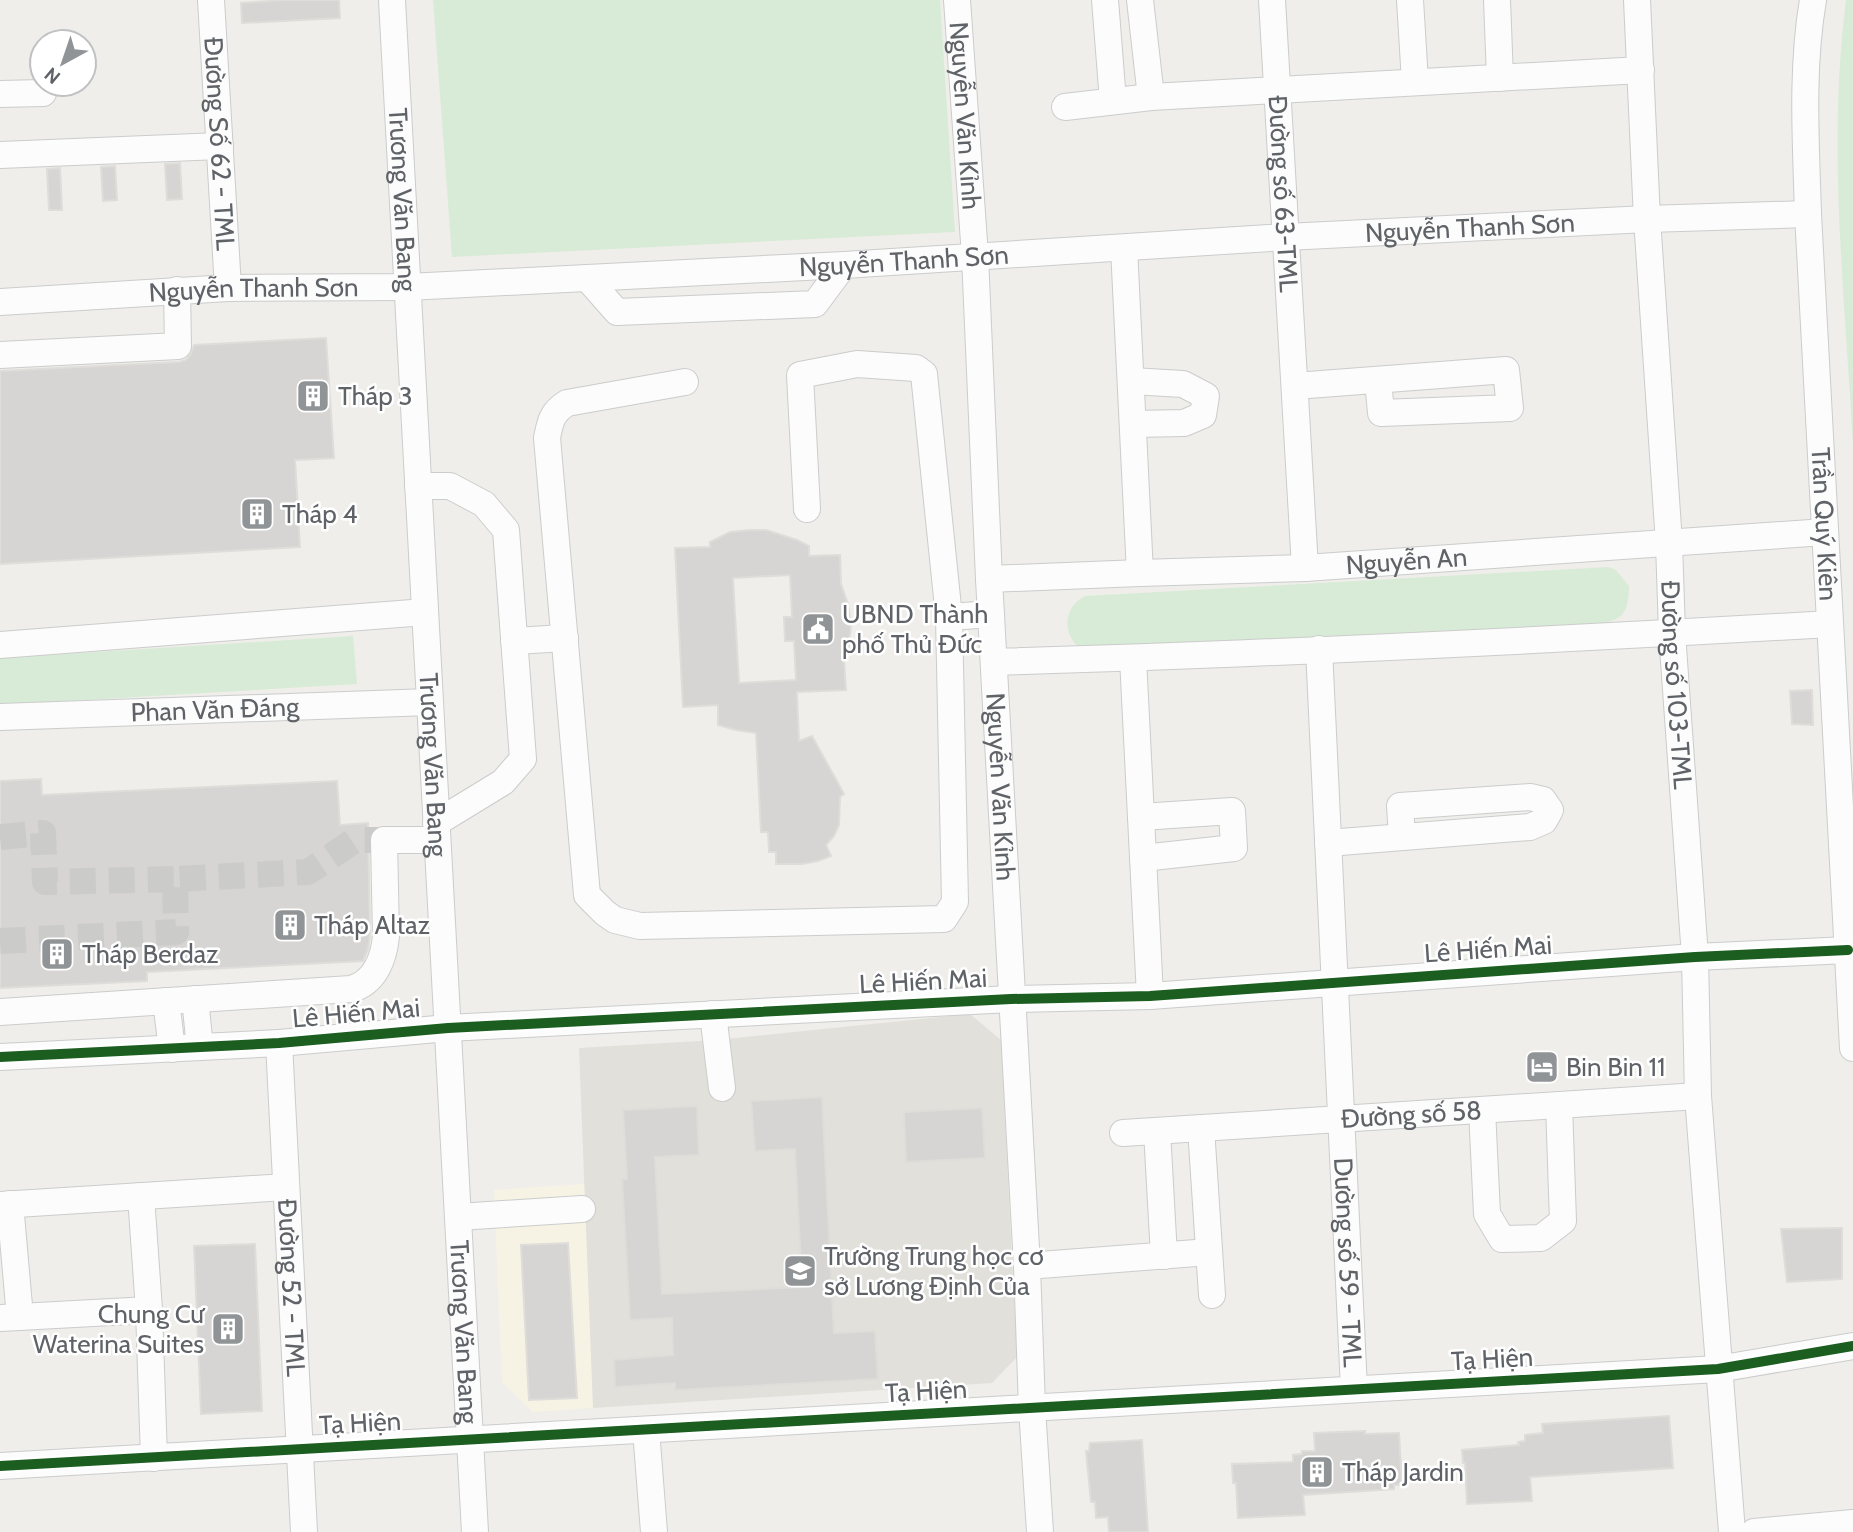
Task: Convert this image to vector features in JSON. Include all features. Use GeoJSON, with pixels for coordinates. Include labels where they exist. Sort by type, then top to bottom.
{"type":"FeatureCollection","features":[{"type":"Feature","properties":{"kind":"street","name":"Đường Số 62 - TML"},"geometry":{"type":"LineString","coordinates":[[211,0],[228,288]]}},
{"type":"Feature","properties":{"kind":"street","name":"Trương Văn Bang"},"geometry":{"type":"LineString","coordinates":[[392,0],[475,1532]]}},
{"type":"Feature","properties":{"kind":"street","name":"Nguyễn Văn Kỉnh"},"geometry":{"type":"LineString","coordinates":[[957,0],[975,256],[989,579],[1040,1532]]}},
{"type":"Feature","properties":{"kind":"street"},"geometry":{"type":"LineString","coordinates":[[1105,0],[1113,101]]}},
{"type":"Feature","properties":{"kind":"street"},"geometry":{"type":"LineString","coordinates":[[1140,0],[1151,97]]}},
{"type":"Feature","properties":{"kind":"street","name":"Đường số 63-TML"},"geometry":{"type":"LineString","coordinates":[[1272,0],[1305,568]]}},
{"type":"Feature","properties":{"kind":"street"},"geometry":{"type":"LineString","coordinates":[[1410,0],[1415,82]]}},
{"type":"Feature","properties":{"kind":"street"},"geometry":{"type":"LineString","coordinates":[[1497,0],[1500,78]]}},
{"type":"Feature","properties":{"kind":"street","name":"Đường số 103-TML"},"geometry":{"type":"LineString","coordinates":[[1637,0],[1647,219],[1669,543],[1672,633],[1695,957],[1698,1096],[1718,1369]]}},
{"type":"Feature","properties":{"kind":"street","name":"Trần Quý Kiên"},"geometry":{"type":"LineString","coordinates":[[1813,0],[1808,31],[1808,214],[1853,1048]]}},
{"type":"Feature","properties":{"kind":"street"},"geometry":{"type":"LineString","coordinates":[[1065,107],[1151,97],[1640,70]]}},
{"type":"Feature","properties":{"kind":"street"},"geometry":{"type":"LineString","coordinates":[[0,94],[28,93]]}},
{"type":"Feature","properties":{"kind":"street"},"geometry":{"type":"LineString","coordinates":[[0,155],[219,146]]}},
{"type":"Feature","properties":{"kind":"street","name":"Nguyễn Thanh Sơn"},"geometry":{"type":"LineString","coordinates":[[0,302],[228,288],[408,287],[844,265],[1286,237],[1808,214]]}},
{"type":"Feature","properties":{"kind":"street"},"geometry":{"type":"LineString","coordinates":[[1124,248],[1140,573]]}},
{"type":"Feature","properties":{"kind":"street"},"geometry":{"type":"LineString","coordinates":[[587,278],[617,312],[815,304],[844,265]]}},
{"type":"Feature","properties":{"kind":"street"},"geometry":{"type":"LineString","coordinates":[[0,355],[178,346],[177,290]]}},
{"type":"Feature","properties":{"kind":"street"},"geometry":{"type":"LineString","coordinates":[[685,382],[567,403],[559,407],[550,418],[547,438],[587,895],[615,920],[640,926],[944,919],[955,902],[949,617],[924,374],[916,368],[857,364],[800,376],[807,509]]}},
{"type":"Feature","properties":{"kind":"street"},"geometry":{"type":"LineString","coordinates":[[1295,386],[1378,380]]}},
{"type":"Feature","properties":{"kind":"street"},"geometry":{"type":"LineString","coordinates":[[1131,382],[1182,384],[1206,396],[1203,415],[1184,423],[1133,424]]}},
{"type":"Feature","properties":{"kind":"street"},"geometry":{"type":"LineString","coordinates":[[0,1012],[351,989],[360,986],[378,968],[386,936],[384,840],[437,831],[503,782],[523,759],[506,530],[484,504],[450,486],[418,486]]}},
{"type":"Feature","properties":{"kind":"street","name":"Nguyễn An"},"geometry":{"type":"LineString","coordinates":[[989,579],[1305,568],[1825,532]]}},
{"type":"Feature","properties":{"kind":"street"},"geometry":{"type":"LineString","coordinates":[[0,645],[425,612]]}},
{"type":"Feature","properties":{"kind":"street"},"geometry":{"type":"LineString","coordinates":[[949,617],[991,614]]}},
{"type":"Feature","properties":{"kind":"street"},"geometry":{"type":"LineString","coordinates":[[994,662],[1133,658],[1830,624]]}},
{"type":"Feature","properties":{"kind":"street"},"geometry":{"type":"LineString","coordinates":[[514,641],[565,638]]}},
{"type":"Feature","properties":{"kind":"street","name":"Dường số 59 - TML"},"geometry":{"type":"LineString","coordinates":[[1319,649],[1354,1389]]}},
{"type":"Feature","properties":{"kind":"street"},"geometry":{"type":"LineString","coordinates":[[1133,658],[1150,996]]}},
{"type":"Feature","properties":{"kind":"street","name":"Phan Văn Đáng"},"geometry":{"type":"LineString","coordinates":[[0,717],[430,702]]}},
{"type":"Feature","properties":{"kind":"street"},"geometry":{"type":"LineString","coordinates":[[1328,843],[1530,827],[1544,821],[1550,810],[1543,800],[1530,797],[1400,806],[1402,837]]}},
{"type":"Feature","properties":{"kind":"street"},"geometry":{"type":"LineString","coordinates":[[1141,817],[1232,811],[1234,848],[1143,858]]}},
{"type":"Feature","properties":{"kind":"street","name":"Lê Hiến Mai"},"geometry":{"type":"LineString","coordinates":[[0,1057],[279,1043],[447,1028],[1011,999],[1150,996],[1695,957],[1848,950]]}},
{"type":"Feature","properties":{"kind":"street"},"geometry":{"type":"LineString","coordinates":[[195,999],[200,1047]]}},
{"type":"Feature","properties":{"kind":"street"},"geometry":{"type":"LineString","coordinates":[[166,1001],[172,1049]]}},
{"type":"Feature","properties":{"kind":"street"},"geometry":{"type":"LineString","coordinates":[[713,1014],[722,1088]]}},
{"type":"Feature","properties":{"kind":"street","name":"Đường 52 - TML"},"geometry":{"type":"LineString","coordinates":[[279,1043],[304,1532]]}},
{"type":"Feature","properties":{"kind":"street","name":"Đường số 58"},"geometry":{"type":"LineString","coordinates":[[1123,1133],[1698,1096]]}},
{"type":"Feature","properties":{"kind":"street"},"geometry":{"type":"LineString","coordinates":[[1482,1110],[1487,1214],[1502,1238],[1541,1238],[1563,1222],[1559,1105]]}},
{"type":"Feature","properties":{"kind":"street"},"geometry":{"type":"LineString","coordinates":[[1201,1128],[1212,1295]]}},
{"type":"Feature","properties":{"kind":"street"},"geometry":{"type":"LineString","coordinates":[[1157,1131],[1164,1256]]}},
{"type":"Feature","properties":{"kind":"street"},"geometry":{"type":"LineString","coordinates":[[149,1310],[10,1318],[5,1204],[286,1187]]}},
{"type":"Feature","properties":{"kind":"street"},"geometry":{"type":"LineString","coordinates":[[141,1196],[149,1310],[154,1458]]}},
{"type":"Feature","properties":{"kind":"street"},"geometry":{"type":"LineString","coordinates":[[458,1217],[582,1209]]}},
{"type":"Feature","properties":{"kind":"street"},"geometry":{"type":"LineString","coordinates":[[1027,1266],[1209,1252]]}},
{"type":"Feature","properties":{"kind":"street","name":"Tạ Hiện"},"geometry":{"type":"LineString","coordinates":[[0,1466],[1718,1369],[1853,1346]]}},
{"type":"Feature","properties":{"kind":"street"},"geometry":{"type":"LineString","coordinates":[[1718,1369],[1732,1532]]}},
{"type":"Feature","properties":{"kind":"street"},"geometry":{"type":"LineString","coordinates":[[646,1430],[654,1532]]}},
{"type":"Feature","properties":{"kind":"street"},"geometry":{"type":"LineString","coordinates":[[1754,1532],[1853,1523]]}},
{"type":"Feature","properties":{"kind":"shaded area","name":"Trường Trung học cơ sở Lương Định Của"},"geometry":{"type":"Polygon","coordinates":[[[970,1014],[1001,1040],[1017,1357],[992,1383],[593,1408],[579,1048],[716,1040],[970,1014]]]}},
{"type":"Feature","properties":{"kind":"shaded area"},"geometry":{"type":"Polygon","coordinates":[[[585,1184],[593,1408],[533,1412],[502,1382],[494,1190],[585,1184]]]}},
{"type":"Feature","properties":{"kind":"green space"},"geometry":{"type":"Polygon","coordinates":[[[433,0],[940,0],[955,232],[452,257],[433,0]]]}},
{"type":"Feature","properties":{"kind":"green space"},"geometry":{"type":"Polygon","coordinates":[[[1846,0],[1853,0],[1853,445],[1838,167],[1838,111],[1846,0]]]}},
{"type":"Feature","properties":{"kind":"green space"},"geometry":{"type":"Polygon","coordinates":[[[1608,567],[1616,570],[1629,586],[1627,604],[1622,615],[1593,625],[1078,647],[1069,634],[1068,627],[1069,613],[1085,596],[1608,567]]]}},
{"type":"Feature","properties":{"kind":"green space"},"geometry":{"type":"Polygon","coordinates":[[[353,636],[357,684],[0,705],[0,658],[353,636]]]}},
{"type":"Feature","properties":{"kind":"building"},"geometry":{"type":"Polygon","coordinates":[[[339,0],[340,18],[242,23],[241,3],[339,0]]]}},
{"type":"Feature","properties":{"kind":"building"},"geometry":{"type":"Polygon","coordinates":[[[180,163],[182,199],[167,200],[165,164],[180,163]]]}},
{"type":"Feature","properties":{"kind":"building"},"geometry":{"type":"Polygon","coordinates":[[[115,166],[117,200],[103,201],[101,167],[115,166]]]}},
{"type":"Feature","properties":{"kind":"building"},"geometry":{"type":"Polygon","coordinates":[[[60,168],[62,210],[49,210],[47,169],[60,168]]]}},
{"type":"Feature","properties":{"kind":"building"},"geometry":{"type":"Polygon","coordinates":[[[326,338],[334,458],[295,460],[300,547],[0,564],[0,371],[179,362],[186,360],[194,345],[326,338]]]}},
{"type":"Feature","properties":{"kind":"building","name":"UBND Thành phố Thủ Đức"},"geometry":{"type":"Polygon","coordinates":[[[766,530],[809,546],[809,556],[840,555],[841,584],[851,625],[844,660],[846,690],[797,692],[799,741],[812,736],[844,794],[840,797],[839,825],[826,845],[831,856],[818,861],[776,864],[776,852],[769,852],[768,832],[761,832],[756,733],[718,725],[718,705],[683,707],[675,548],[710,547],[710,542],[730,532],[766,530]],[[790,575],[733,578],[739,683],[796,680],[794,641],[785,641],[784,617],[792,617],[790,575]]]}},
{"type":"Feature","properties":{"kind":"building"},"geometry":{"type":"Polygon","coordinates":[[[1812,690],[1813,725],[1792,724],[1790,691],[1812,690]]]}},
{"type":"Feature","properties":{"kind":"building"},"geometry":{"type":"Polygon","coordinates":[[[41,779],[42,795],[337,781],[340,825],[368,823],[370,935],[363,961],[147,972],[147,981],[0,988],[0,781],[41,779]]]}},
{"type":"Feature","properties":{"kind":"building"},"geometry":{"type":"Polygon","coordinates":[[[822,1097],[834,1333],[875,1331],[878,1379],[675,1390],[675,1383],[615,1387],[614,1360],[673,1355],[672,1318],[630,1320],[622,1179],[627,1179],[623,1110],[697,1106],[699,1155],[655,1157],[662,1294],[802,1287],[795,1149],[755,1151],[751,1101],[822,1097]]]}},
{"type":"Feature","properties":{"kind":"building"},"geometry":{"type":"Polygon","coordinates":[[[982,1108],[985,1158],[906,1162],[904,1112],[982,1108]]]}},
{"type":"Feature","properties":{"kind":"building"},"geometry":{"type":"Polygon","coordinates":[[[1842,1228],[1842,1279],[1787,1282],[1781,1229],[1842,1228]]]}},
{"type":"Feature","properties":{"kind":"building"},"geometry":{"type":"Polygon","coordinates":[[[568,1243],[577,1398],[529,1400],[521,1245],[568,1243]]]}},
{"type":"Feature","properties":{"kind":"building","name":"Chung Cư Waterina Suites"},"geometry":{"type":"Polygon","coordinates":[[[255,1244],[262,1411],[201,1414],[194,1246],[255,1244]]]}},
{"type":"Feature","properties":{"kind":"building"},"geometry":{"type":"Polygon","coordinates":[[[1669,1416],[1673,1468],[1530,1477],[1532,1501],[1467,1504],[1462,1450],[1519,1445],[1518,1442],[1525,1441],[1525,1435],[1543,1433],[1542,1424],[1669,1416]]]}},
{"type":"Feature","properties":{"kind":"building","name":"Tháp Jardin"},"geometry":{"type":"Polygon","coordinates":[[[1365,1431],[1365,1434],[1399,1433],[1402,1485],[1394,1485],[1394,1489],[1303,1495],[1305,1515],[1238,1518],[1232,1464],[1293,1462],[1293,1455],[1302,1454],[1302,1451],[1315,1451],[1314,1433],[1365,1431]]]}},
{"type":"Feature","properties":{"kind":"building"},"geometry":{"type":"Polygon","coordinates":[[[1142,1440],[1148,1532],[1109,1532],[1108,1517],[1096,1518],[1095,1502],[1091,1502],[1086,1451],[1089,1451],[1090,1443],[1142,1440]]]}},
{"type":"Feature","properties":{"kind":"tunnel"},"geometry":{"type":"LineString","coordinates":[[0,837],[43,833],[45,882],[175,879]]}},
{"type":"Feature","properties":{"kind":"tunnel"},"geometry":{"type":"LineString","coordinates":[[0,941],[176,932],[175,879],[308,872],[355,840],[384,840]]}},
{"type":"Feature","properties":{"kind":"cycle path"},"geometry":{"type":"LineString","coordinates":[[0,1057],[279,1043],[448,1028],[1011,999],[1150,996],[1695,957],[1848,950]]}},
{"type":"Feature","properties":{"kind":"cycle path"},"geometry":{"type":"LineString","coordinates":[[0,1466],[1718,1369],[1853,1346]]}},
{"type":"Feature","properties":{"kind":"place","name":"Tháp 3"},"geometry":{"type":"Point","coordinates":[313,396]}},
{"type":"Feature","properties":{"kind":"place","name":"Tháp 4"},"geometry":{"type":"Point","coordinates":[257,514]}},
{"type":"Feature","properties":{"kind":"place","name":"UBND Thành phố Thủ Đức"},"geometry":{"type":"Point","coordinates":[818,629]}},
{"type":"Feature","properties":{"kind":"place","name":"Tháp Altaz"},"geometry":{"type":"Point","coordinates":[290,925]}},
{"type":"Feature","properties":{"kind":"place","name":"Tháp Berdaz"},"geometry":{"type":"Point","coordinates":[57,954]}},
{"type":"Feature","properties":{"kind":"place","name":"Bin Bin 11"},"geometry":{"type":"Point","coordinates":[1542,1067]}},
{"type":"Feature","properties":{"kind":"place","name":"Trường Trung học cơ sở Lương Định Của"},"geometry":{"type":"Point","coordinates":[800,1271]}},
{"type":"Feature","properties":{"kind":"place","name":"Chung Cư Waterina Suites"},"geometry":{"type":"Point","coordinates":[228,1329]}},
{"type":"Feature","properties":{"kind":"place","name":"Tháp Jardin"},"geometry":{"type":"Point","coordinates":[1317,1472]}}]}
